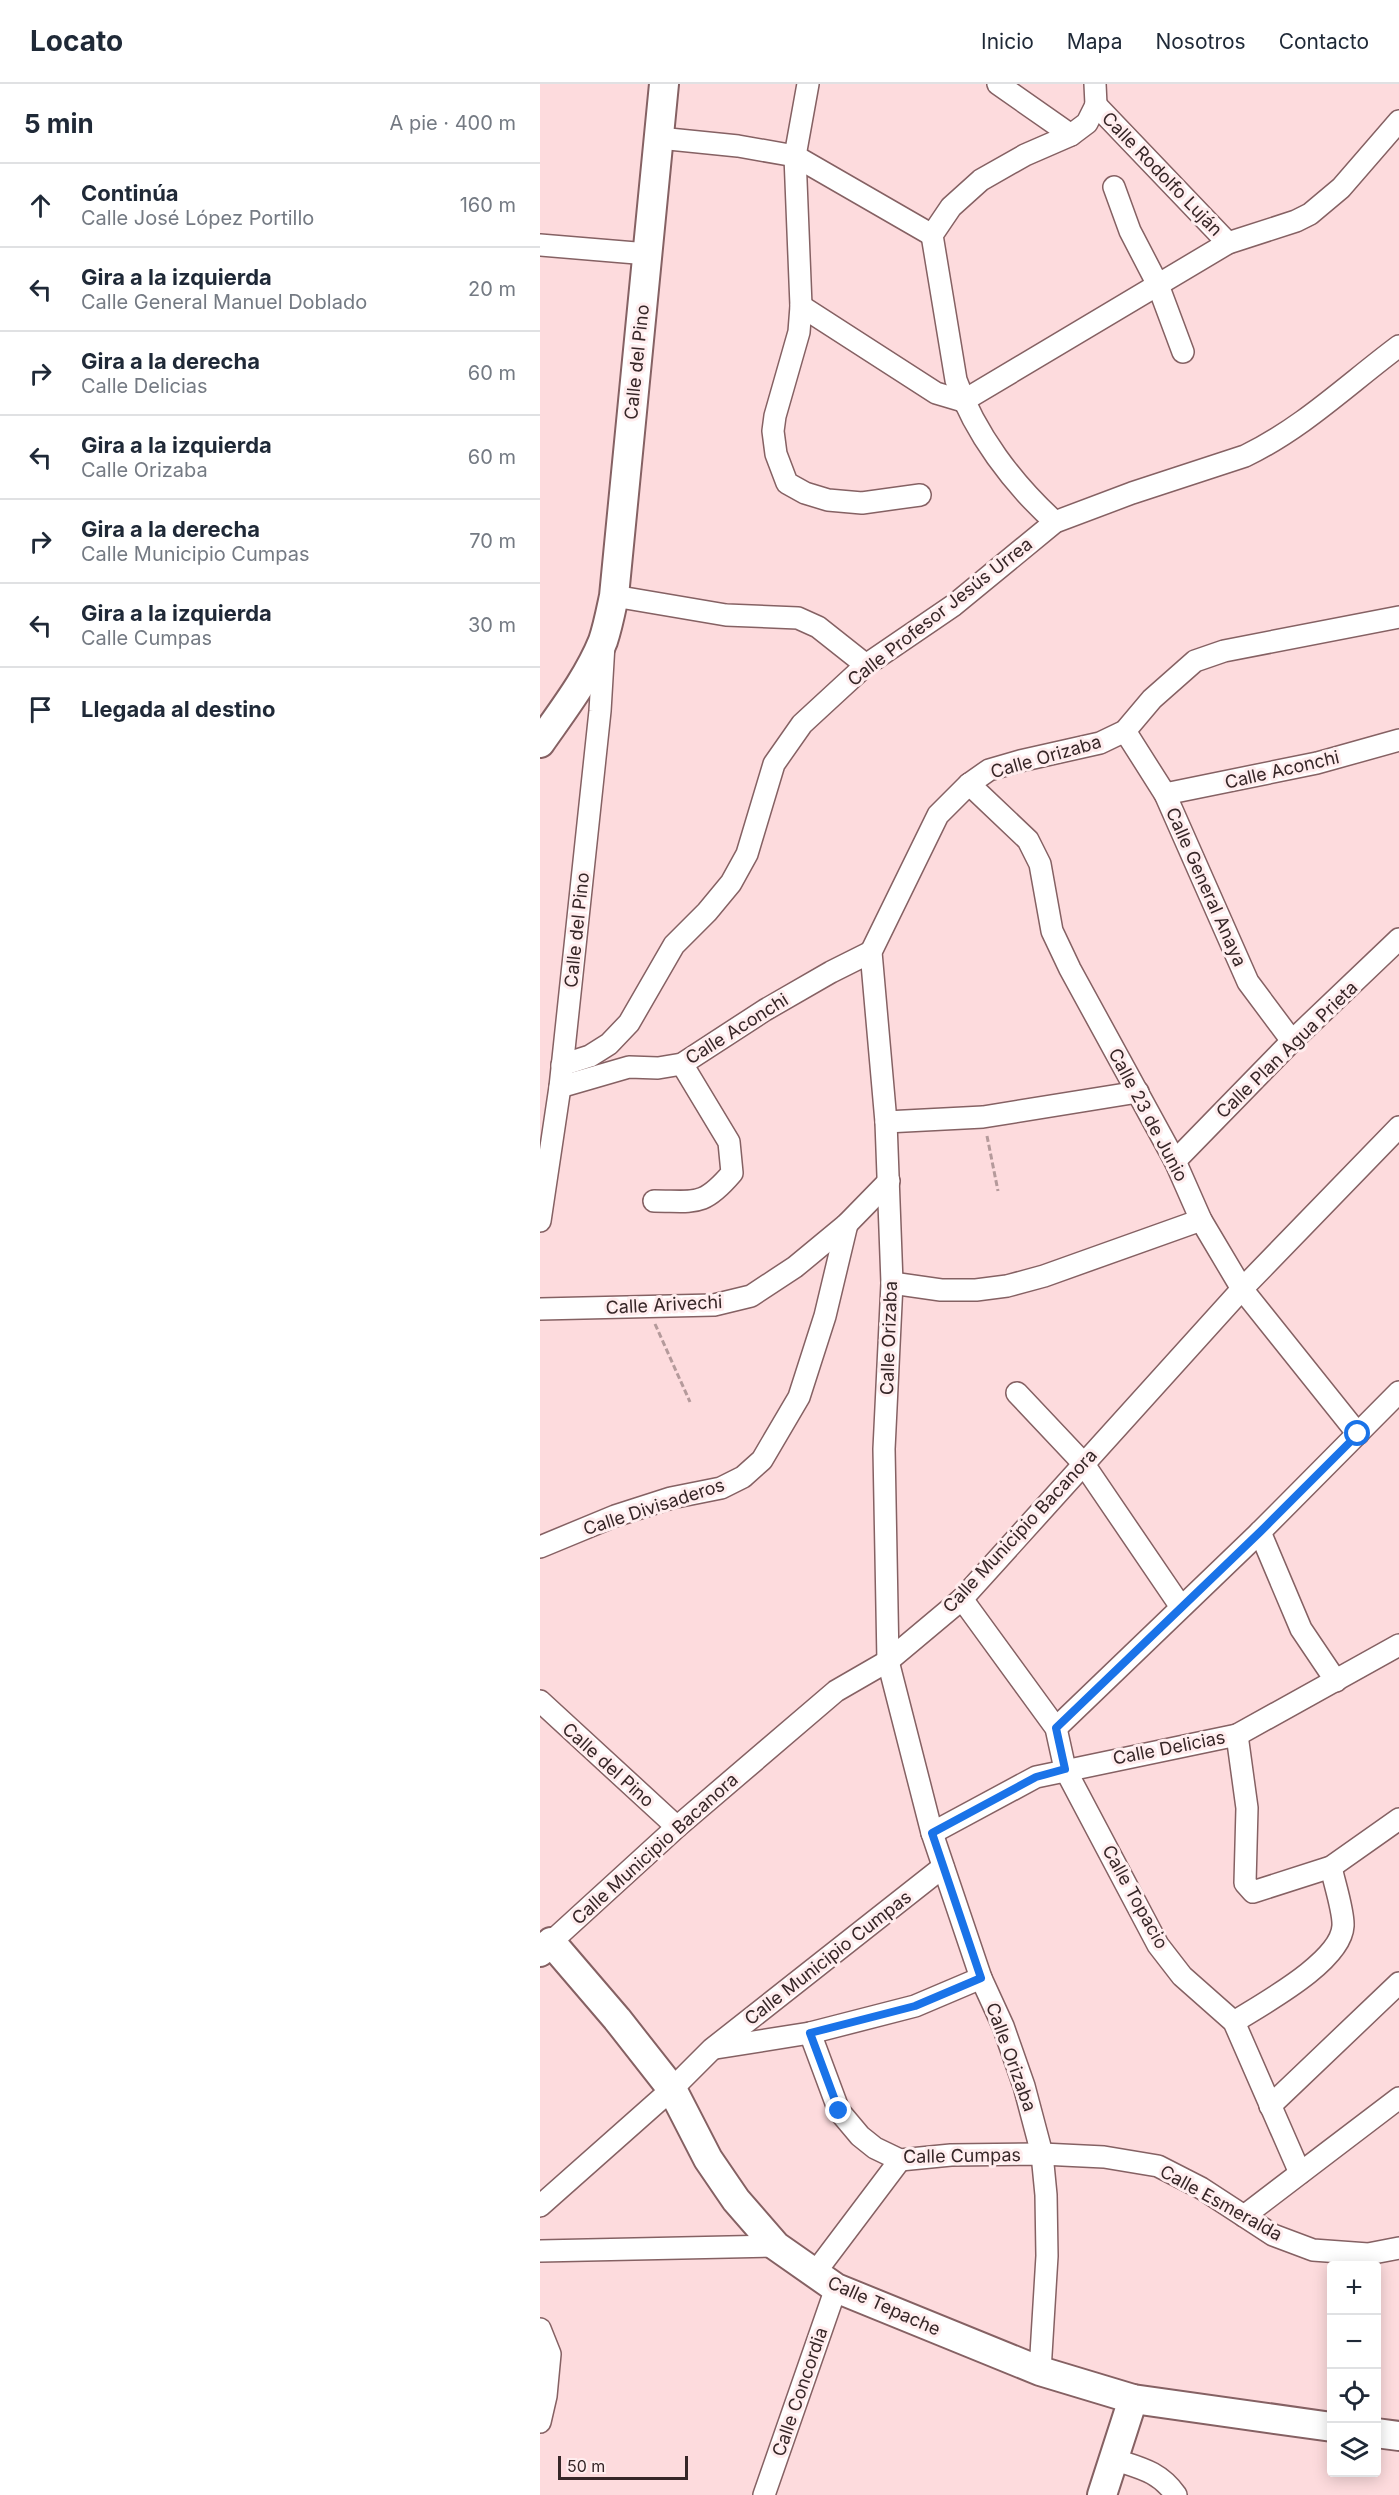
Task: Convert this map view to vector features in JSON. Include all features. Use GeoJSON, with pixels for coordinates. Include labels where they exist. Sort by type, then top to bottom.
{"type":"FeatureCollection","features":[{"type":"Feature","properties":{"kind":"street","name":"Calle del Pino"},"geometry":{"type":"LineString","coordinates":[[540,1221],[547,1123],[560,1087],[600,711],[604,638],[614,596],[664,84]]}},
{"type":"Feature","properties":{"kind":"street"},"geometry":{"type":"LineString","coordinates":[[808,84],[795,156],[797,253],[801,306],[799,332],[775,416],[773,431],[776,454],[787,483],[805,493],[828,500],[862,503],[920,495]]}},
{"type":"Feature","properties":{"kind":"street"},"geometry":{"type":"LineString","coordinates":[[998,84],[1071,135]]}},
{"type":"Feature","properties":{"kind":"street"},"geometry":{"type":"LineString","coordinates":[[1055,522],[1033,502],[999,459],[979,432],[963,401],[956,380],[932,234],[951,207],[981,180],[1025,155],[1071,135],[1087,123],[1096,94]]}},
{"type":"Feature","properties":{"kind":"street","name":"Calle Rodolfo Luján"},"geometry":{"type":"LineString","coordinates":[[1096,94],[1228,243]]}},
{"type":"Feature","properties":{"kind":"street"},"geometry":{"type":"LineString","coordinates":[[801,306],[936,393],[963,401],[1228,243],[1296,221],[1310,214],[1341,188],[1399,121]]}},
{"type":"Feature","properties":{"kind":"street"},"geometry":{"type":"LineString","coordinates":[[659,138],[738,146],[795,156],[932,234]]}},
{"type":"Feature","properties":{"kind":"street"},"geometry":{"type":"LineString","coordinates":[[1114,187],[1130,231],[1158,285],[1183,352]]}},
{"type":"Feature","properties":{"kind":"street"},"geometry":{"type":"LineString","coordinates":[[540,245],[648,254]]}},
{"type":"Feature","properties":{"kind":"street","name":"Calle Profesor Jesús Urrea"},"geometry":{"type":"LineString","coordinates":[[562,1065],[590,1056],[609,1044],[629,1023],[675,945],[707,912],[731,882],[747,854],[774,764],[802,724],[866,664],[954,605],[1055,522],[1132,493],[1245,456],[1262,448],[1312,416],[1399,346]]}},
{"type":"Feature","properties":{"kind":"street"},"geometry":{"type":"LineString","coordinates":[[614,596],[726,615],[798,618],[818,627],[866,664]]}},
{"type":"Feature","properties":{"kind":"street","name":"Calle Orizaba"},"geometry":{"type":"LineString","coordinates":[[1040,2371],[1047,2256],[1046,2195],[1042,2154],[1024,2086],[1003,2026],[981,1978],[932,1833],[888,1661],[884,1449],[892,1283],[886,1122],[871,952],[938,815],[969,784],[989,770],[1100,744],[1125,731],[1152,699],[1195,661],[1224,651],[1399,617]]}},
{"type":"Feature","properties":{"kind":"street","name":"Calle del Pino"},"geometry":{"type":"LineString","coordinates":[[540,743],[584,680],[604,638]]}},
{"type":"Feature","properties":{"kind":"street","name":"Calle General Anaya"},"geometry":{"type":"LineString","coordinates":[[1125,731],[1165,794],[1248,982],[1292,1041]]}},
{"type":"Feature","properties":{"kind":"street","name":"Calle Aconchi"},"geometry":{"type":"LineString","coordinates":[[1165,794],[1317,763],[1399,740]]}},
{"type":"Feature","properties":{"kind":"street","name":"Calle 23 de Junio"},"geometry":{"type":"LineString","coordinates":[[969,784],[1028,840],[1040,864],[1052,931],[1093,1013],[1175,1161],[1201,1220],[1242,1289],[1358,1434]]}},
{"type":"Feature","properties":{"kind":"street","name":"Calle Plan Agua Prieta"},"geometry":{"type":"LineString","coordinates":[[1175,1161],[1292,1041],[1399,939]]}},
{"type":"Feature","properties":{"kind":"street","name":"Calle Aconchi"},"geometry":{"type":"LineString","coordinates":[[560,1087],[629,1067],[658,1068],[682,1064],[765,1010],[871,952]]}},
{"type":"Feature","properties":{"kind":"street"},"geometry":{"type":"LineString","coordinates":[[654,1201],[697,1201],[715,1192],[732,1173],[729,1142],[682,1064]]}},
{"type":"Feature","properties":{"kind":"street"},"geometry":{"type":"LineString","coordinates":[[886,1122],[983,1117],[1138,1092]]}},
{"type":"Feature","properties":{"kind":"street","name":"Calle Municipio Bacanora"},"geometry":{"type":"LineString","coordinates":[[545,1947],[677,1827],[836,1691],[888,1661],[962,1599],[1242,1289],[1399,1127]]}},
{"type":"Feature","properties":{"kind":"street","name":"Calle Arivechi"},"geometry":{"type":"LineString","coordinates":[[540,1309],[714,1305],[751,1296],[795,1267],[847,1224],[888,1181]]}},
{"type":"Feature","properties":{"kind":"street"},"geometry":{"type":"LineString","coordinates":[[892,1283],[941,1290],[976,1290],[1007,1286],[1044,1276],[1201,1220]]}},
{"type":"Feature","properties":{"kind":"street","name":"Calle Divisaderos"},"geometry":{"type":"LineString","coordinates":[[540,1547],[637,1509],[671,1498],[721,1488],[743,1477],[762,1460],[799,1397],[825,1316],[847,1224]]}},
{"type":"Feature","properties":{"kind":"street"},"geometry":{"type":"LineString","coordinates":[[1017,1393],[1083,1463],[1181,1607]]}},
{"type":"Feature","properties":{"kind":"street"},"geometry":{"type":"LineString","coordinates":[[962,1599],[1056,1728],[1397,1398]]}},
{"type":"Feature","properties":{"kind":"street"},"geometry":{"type":"LineString","coordinates":[[1260,1532],[1301,1629],[1336,1681]]}},
{"type":"Feature","properties":{"kind":"street","name":"Calle Delicias"},"geometry":{"type":"LineString","coordinates":[[932,1833],[1036,1777],[1065,1769],[1237,1735],[1399,1646]]}},
{"type":"Feature","properties":{"kind":"street","name":"Calle del Pino"},"geometry":{"type":"LineString","coordinates":[[540,1701],[677,1827]]}},
{"type":"Feature","properties":{"kind":"street","name":"Calle Topacio"},"geometry":{"type":"LineString","coordinates":[[1056,1728],[1065,1769],[1158,1945],[1182,1976],[1234,2022],[1300,2173]]}},
{"type":"Feature","properties":{"kind":"street"},"geometry":{"type":"LineString","coordinates":[[1237,1735],[1247,1808],[1245,1883],[1252,1892],[1332,1867],[1399,1819]]}},
{"type":"Feature","properties":{"kind":"street","name":"Calle Municipio Cumpas"},"geometry":{"type":"LineString","coordinates":[[540,2206],[672,2089],[712,2049],[943,1867]]}},
{"type":"Feature","properties":{"kind":"street"},"geometry":{"type":"LineString","coordinates":[[1234,2022],[1294,1982],[1328,1955],[1337,1943],[1343,1926],[1332,1867]]}},
{"type":"Feature","properties":{"kind":"street","name":"Calle Tepache"},"geometry":{"type":"LineString","coordinates":[[545,1947],[617,2019],[672,2089],[708,2159],[736,2200],[776,2246],[825,2281],[1040,2371],[1133,2399],[1327,2426]]}},
{"type":"Feature","properties":{"kind":"street","name":"Calle Municipio Cumpas"},"geometry":{"type":"LineString","coordinates":[[712,2049],[810,2033],[915,2006],[981,1978]]}},
{"type":"Feature","properties":{"kind":"street"},"geometry":{"type":"LineString","coordinates":[[1270,2106],[1399,1983]]}},
{"type":"Feature","properties":{"kind":"street","name":"Calle Cumpas"},"geometry":{"type":"LineString","coordinates":[[810,2033],[839,2111],[860,2136],[875,2148],[900,2160],[951,2155],[1042,2154]]}},
{"type":"Feature","properties":{"kind":"street"},"geometry":{"type":"LineString","coordinates":[[1244,2216],[1399,2098]]}},
{"type":"Feature","properties":{"kind":"street","name":"Calle Esmeralda"},"geometry":{"type":"LineString","coordinates":[[1042,2154],[1104,2157],[1158,2166],[1201,2188],[1273,2235],[1313,2250],[1368,2254],[1399,2248]]}},
{"type":"Feature","properties":{"kind":"street","name":"Calle Concordia"},"geometry":{"type":"LineString","coordinates":[[764,2495],[825,2281],[900,2160]]}},
{"type":"Feature","properties":{"kind":"street"},"geometry":{"type":"LineString","coordinates":[[540,2251],[776,2246]]}},
{"type":"Feature","properties":{"kind":"street"},"geometry":{"type":"LineString","coordinates":[[540,2329],[550,2354],[540,2422]]}},
{"type":"Feature","properties":{"kind":"street"},"geometry":{"type":"LineString","coordinates":[[1102,2495],[1133,2399]]}},
{"type":"Feature","properties":{"kind":"street"},"geometry":{"type":"LineString","coordinates":[[1381,2434],[1399,2436]]}},
{"type":"Feature","properties":{"kind":"street"},"geometry":{"type":"LineString","coordinates":[[1113,2459],[1152,2471],[1169,2485],[1176,2495]]}},
{"type":"Feature","properties":{"kind":"path"},"geometry":{"type":"LineString","coordinates":[[983,1117],[998,1191]]}},
{"type":"Feature","properties":{"kind":"path"},"geometry":{"type":"LineString","coordinates":[[648,1307],[690,1402]]}},
{"type":"Feature","properties":{"kind":"route"},"geometry":{"type":"LineString","coordinates":[[839,2111],[810,2033],[915,2006],[981,1978],[932,1833],[1036,1777],[1065,1769],[1056,1728],[1260,1532],[1358,1434]]}}]}
